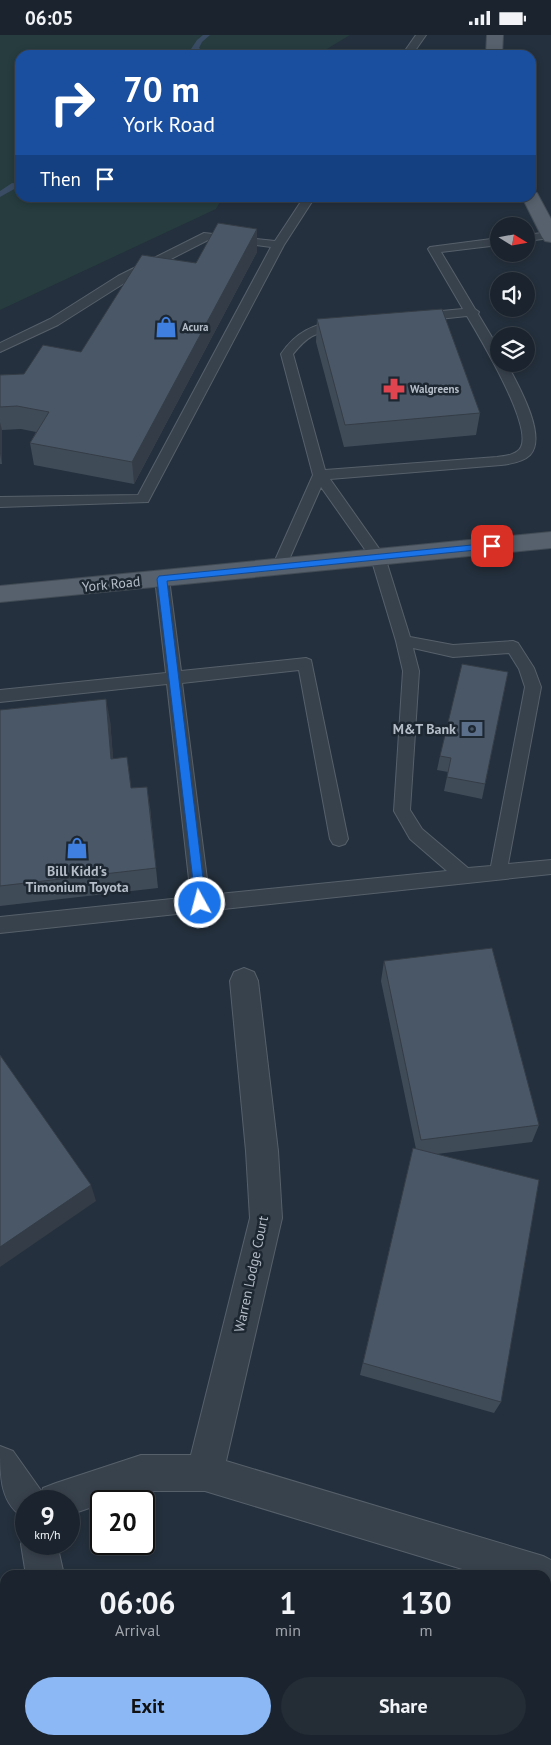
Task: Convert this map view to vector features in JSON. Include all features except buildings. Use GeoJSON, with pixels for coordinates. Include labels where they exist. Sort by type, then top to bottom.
{"type":"FeatureCollection","features":[{"type":"Feature","properties":{"kind":"main road"},"geometry":{"type":"LineString","coordinates":[[494,50],[495,35]]}},
{"type":"Feature","properties":{"kind":"main road"},"geometry":{"type":"LineString","coordinates":[[533,202],[550,236]]}},
{"type":"Feature","properties":{"kind":"main road"},"geometry":{"type":"LineString","coordinates":[[511,544],[551,523]]}},
{"type":"Feature","properties":{"kind":"main road","name":"York Road"},"geometry":{"type":"LineString","coordinates":[[0,595],[551,540]]}},
{"type":"Feature","properties":{"kind":"street","name":"Warren Lodge Court"},"geometry":{"type":"LineString","coordinates":[[205,1473],[266,1218],[262,1151],[244,981]]}},
{"type":"Feature","properties":{"kind":"street"},"geometry":{"type":"LineString","coordinates":[[0,1463],[19,1490]]}},
{"type":"Feature","properties":{"kind":"street"},"geometry":{"type":"LineString","coordinates":[[80,1493],[141,1473],[205,1473],[528,1570]]}},
{"type":"Feature","properties":{"kind":"street"},"geometry":{"type":"LineString","coordinates":[[41,1555],[44,1570]]}},
{"type":"Feature","properties":{"kind":"lane"},"geometry":{"type":"LineString","coordinates":[[410,50],[420,35]]}},
{"type":"Feature","properties":{"kind":"lane"},"geometry":{"type":"LineString","coordinates":[[0,502],[143,499],[278,245],[307,202]]}},
{"type":"Feature","properties":{"kind":"lane"},"geometry":{"type":"LineString","coordinates":[[0,348],[54,322],[122,279],[208,235],[278,245]]}},
{"type":"Feature","properties":{"kind":"lane"},"geometry":{"type":"LineString","coordinates":[[535,237],[550,236]]}},
{"type":"Feature","properties":{"kind":"lane"},"geometry":{"type":"LineString","coordinates":[[490,242],[434,249],[490,343]]}},
{"type":"Feature","properties":{"kind":"lane"},"geometry":{"type":"LineString","coordinates":[[404,319],[473,312]]}},
{"type":"Feature","properties":{"kind":"lane"},"geometry":{"type":"LineString","coordinates":[[354,323],[325,326],[301,335],[287,354],[320,475],[378,557],[404,641],[411,671],[402,811],[416,835],[465,876]]}},
{"type":"Feature","properties":{"kind":"lane"},"geometry":{"type":"LineString","coordinates":[[320,475],[497,461],[511,459],[526,451],[531,442],[529,427],[505,372]]}},
{"type":"Feature","properties":{"kind":"lane"},"geometry":{"type":"LineString","coordinates":[[279,567],[320,475]]}},
{"type":"Feature","properties":{"kind":"lane"},"geometry":{"type":"LineString","coordinates":[[162,579],[200,903]]}},
{"type":"Feature","properties":{"kind":"lane"},"geometry":{"type":"LineString","coordinates":[[404,641],[453,651],[513,647],[526,668],[533,687],[498,873]]}},
{"type":"Feature","properties":{"kind":"lane"},"geometry":{"type":"LineString","coordinates":[[0,696],[306,664],[339,839]]}},
{"type":"Feature","properties":{"kind":"lane"},"geometry":{"type":"LineString","coordinates":[[0,925],[551,867]]}},
{"type":"Feature","properties":{"kind":"green space"},"geometry":{"type":"Polygon","coordinates":[[[0,35],[350,35],[325,50],[15,50],[15,202],[220,202],[216,209],[0,310],[0,35]]]}},
{"type":"Feature","properties":{"kind":"waterway"},"geometry":{"type":"LineString","coordinates":[[196,50],[195,49],[199,41],[207,35]]}},
{"type":"Feature","properties":{"kind":"waterway"},"geometry":{"type":"LineString","coordinates":[[0,195],[15,185]]}},
{"type":"Feature","properties":{"kind":"place","name":"Acura"},"geometry":{"type":"Point","coordinates":[166,327]}},
{"type":"Feature","properties":{"kind":"place","name":"Walgreens"},"geometry":{"type":"Point","coordinates":[394,389]}},
{"type":"Feature","properties":{"kind":"place","name":"M&T Bank"},"geometry":{"type":"Point","coordinates":[472,729]}},
{"type":"Feature","properties":{"kind":"place","name":"Bill Kidd's Timonium Toyota"},"geometry":{"type":"Point","coordinates":[77,848]}},
{"type":"Feature","properties":{"kind":"route"},"geometry":{"type":"LineString","coordinates":[[200,903],[162,579],[492,546]]}}]}
